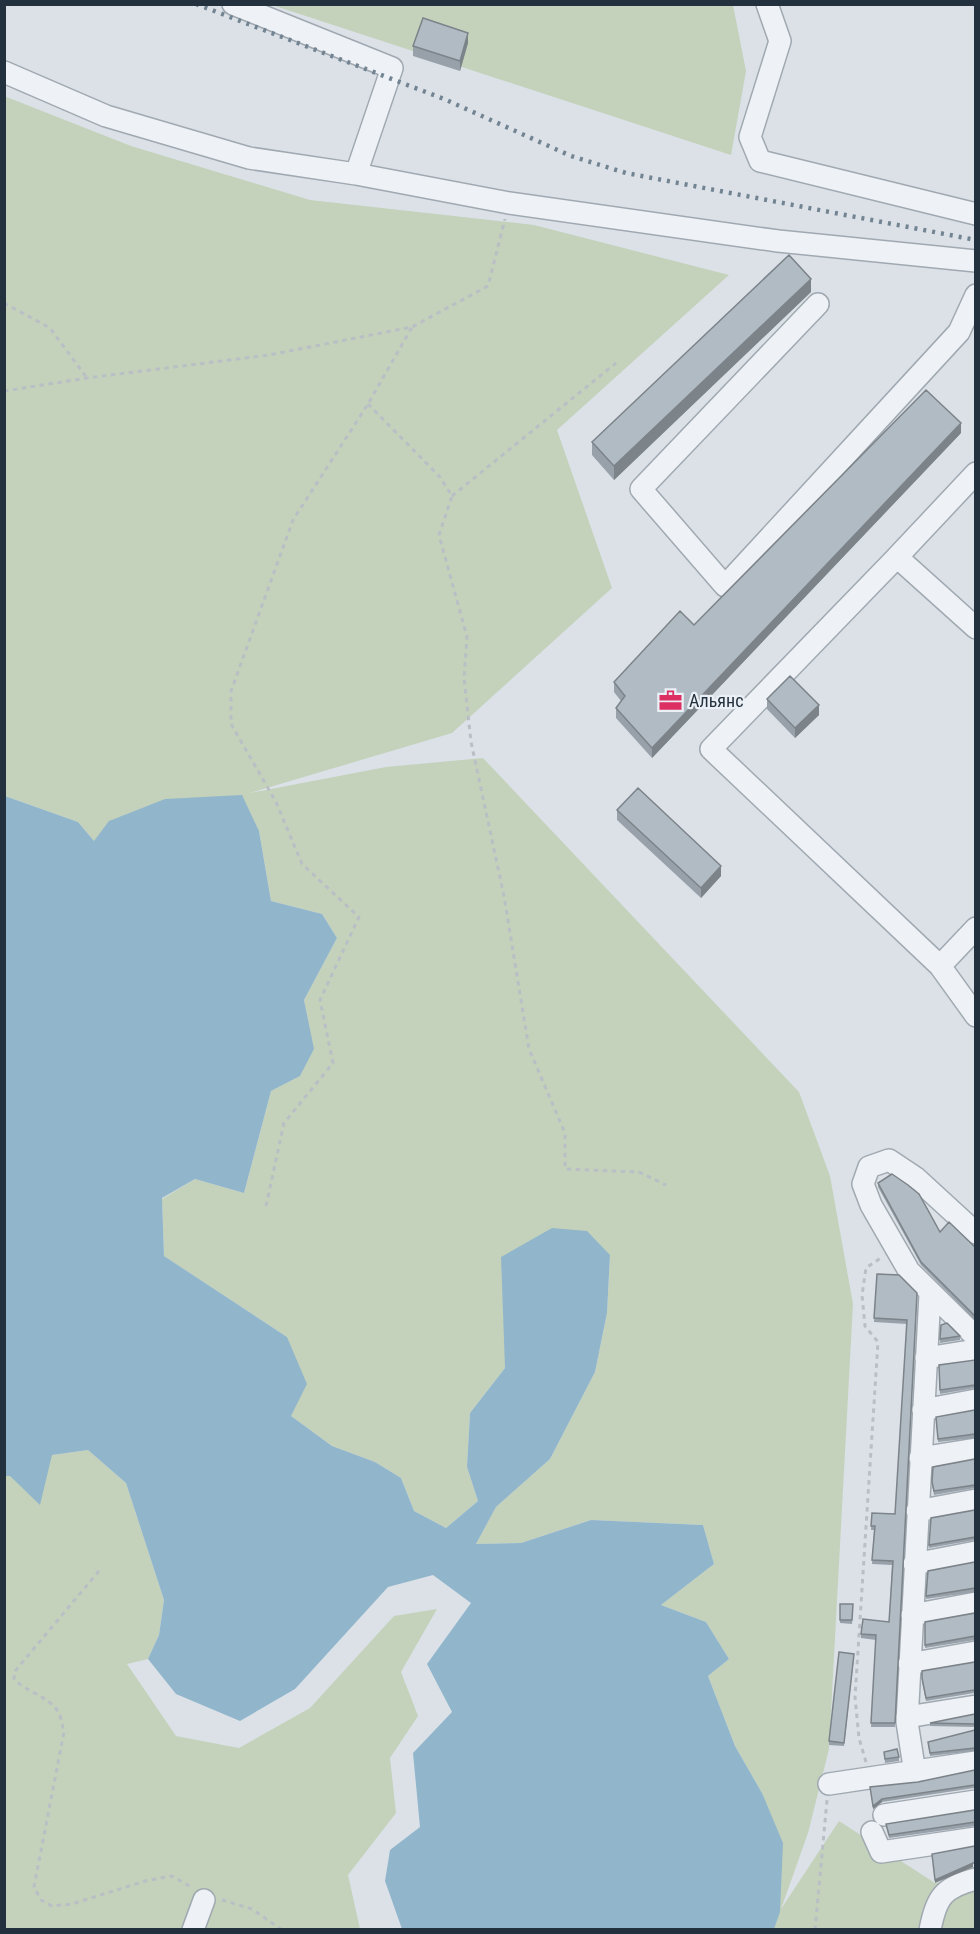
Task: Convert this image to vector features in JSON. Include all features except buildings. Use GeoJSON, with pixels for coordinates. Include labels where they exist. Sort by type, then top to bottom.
{"type":"FeatureCollection","features":[{"type":"Feature","properties":{"kind":"lane"},"geometry":{"type":"LineString","coordinates":[[233,4],[392,68],[356,174]]}},
{"type":"Feature","properties":{"kind":"lane"},"geometry":{"type":"LineString","coordinates":[[767,4],[780,41],[750,137],[760,161],[975,214]]}},
{"type":"Feature","properties":{"kind":"lane"},"geometry":{"type":"LineString","coordinates":[[4,72],[106,116],[238,155],[356,174],[509,203],[778,241],[975,261]]}},
{"type":"Feature","properties":{"kind":"lane"},"geometry":{"type":"LineString","coordinates":[[818,304],[640,489],[725,586],[959,332],[975,295]]}},
{"type":"Feature","properties":{"kind":"lane"},"geometry":{"type":"LineString","coordinates":[[975,473],[711,749],[940,966],[975,1016]]}},
{"type":"Feature","properties":{"kind":"lane"},"geometry":{"type":"LineString","coordinates":[[897,557],[975,628]]}},
{"type":"Feature","properties":{"kind":"lane"},"geometry":{"type":"LineString","coordinates":[[940,966],[975,928]]}},
{"type":"Feature","properties":{"kind":"lane"},"geometry":{"type":"LineString","coordinates":[[975,1233],[916,1178],[889,1160],[869,1167],[863,1184],[872,1205],[909,1271],[975,1337]]}},
{"type":"Feature","properties":{"kind":"lane"},"geometry":{"type":"LineString","coordinates":[[915,1773],[907,1717],[930,1294]]}},
{"type":"Feature","properties":{"kind":"lane"},"geometry":{"type":"LineString","coordinates":[[926,1358],[975,1350]]}},
{"type":"Feature","properties":{"kind":"lane"},"geometry":{"type":"LineString","coordinates":[[923,1410],[975,1400]]}},
{"type":"Feature","properties":{"kind":"lane"},"geometry":{"type":"LineString","coordinates":[[920,1458],[975,1449]]}},
{"type":"Feature","properties":{"kind":"lane"},"geometry":{"type":"LineString","coordinates":[[917,1511],[975,1500]]}},
{"type":"Feature","properties":{"kind":"lane"},"geometry":{"type":"LineString","coordinates":[[914,1564],[975,1552]]}},
{"type":"Feature","properties":{"kind":"lane"},"geometry":{"type":"LineString","coordinates":[[912,1615],[975,1603]]}},
{"type":"Feature","properties":{"kind":"lane"},"geometry":{"type":"LineString","coordinates":[[909,1664],[975,1652]]}},
{"type":"Feature","properties":{"kind":"lane"},"geometry":{"type":"LineString","coordinates":[[907,1717],[975,1706]]}},
{"type":"Feature","properties":{"kind":"lane"},"geometry":{"type":"LineString","coordinates":[[829,1784],[915,1773],[975,1762]]}},
{"type":"Feature","properties":{"kind":"lane"},"geometry":{"type":"LineString","coordinates":[[975,1801],[878,1823],[880,1852],[975,1838]]}},
{"type":"Feature","properties":{"kind":"lane"},"geometry":{"type":"LineString","coordinates":[[930,1929],[934,1907],[944,1892],[975,1879]]}},
{"type":"Feature","properties":{"kind":"lane"},"geometry":{"type":"LineString","coordinates":[[193,1929],[204,1900]]}},
{"type":"Feature","properties":{"kind":"path"},"geometry":{"type":"LineString","coordinates":[[4,391],[269,355],[412,327],[488,286],[509,203]]}},
{"type":"Feature","properties":{"kind":"path"},"geometry":{"type":"LineString","coordinates":[[4,303],[50,328],[87,378]]}},
{"type":"Feature","properties":{"kind":"path"},"geometry":{"type":"LineString","coordinates":[[266,1206],[284,1123],[333,1063],[321,1000],[359,917],[302,864],[276,802],[231,724],[231,691],[292,520],[368,404],[412,327]]}},
{"type":"Feature","properties":{"kind":"path"},"geometry":{"type":"LineString","coordinates":[[616,363],[452,496],[439,535],[467,637],[464,678],[471,742],[504,896],[530,1049],[565,1133],[565,1169],[639,1172],[666,1185]]}},
{"type":"Feature","properties":{"kind":"path"},"geometry":{"type":"LineString","coordinates":[[368,404],[440,477],[452,496]]}},
{"type":"Feature","properties":{"kind":"path"},"geometry":{"type":"LineString","coordinates":[[870,1778],[859,1738],[855,1697],[878,1342],[865,1326],[862,1294],[866,1268],[895,1248]]}},
{"type":"Feature","properties":{"kind":"path"},"geometry":{"type":"LineString","coordinates":[[99,1571],[15,1671],[14,1679],[22,1688],[45,1700],[57,1710],[64,1732],[34,1887],[41,1900],[52,1906],[72,1904],[145,1881],[172,1876],[194,1889],[204,1900],[219,1899],[252,1909],[282,1929]]}},
{"type":"Feature","properties":{"kind":"path"},"geometry":{"type":"LineString","coordinates":[[815,1929],[829,1784]]}},
{"type":"Feature","properties":{"kind":"green space"},"geometry":{"type":"Polygon","coordinates":[[[272,5],[733,5],[746,71],[731,155],[272,5]]]}},
{"type":"Feature","properties":{"kind":"green space"},"geometry":{"type":"Polygon","coordinates":[[[4,96],[131,146],[310,200],[534,225],[729,275],[557,430],[612,588],[452,733],[250,793],[386,767],[483,758],[799,1092],[830,1176],[853,1304],[829,1749],[808,1833],[781,1909],[839,1821],[935,1883],[975,1877],[975,1929],[772,1929],[762,1793],[735,1746],[708,1676],[729,1659],[706,1622],[661,1605],[714,1564],[703,1525],[591,1520],[521,1543],[476,1544],[496,1507],[550,1459],[595,1372],[607,1313],[610,1255],[505,1314],[505,1368],[470,1413],[467,1467],[478,1501],[446,1528],[414,1511],[401,1478],[375,1462],[332,1446],[291,1416],[287,1337],[164,1256],[162,1199],[195,1179],[244,1193],[271,1091],[300,1076],[313,1049],[304,1000],[337,938],[322,914],[271,901],[259,831],[94,841],[78,822],[5,796],[4,96]]]}},
{"type":"Feature","properties":{"kind":"green space"},"geometry":{"type":"Polygon","coordinates":[[[88,1450],[126,1483],[164,1600],[159,1635],[148,1659],[127,1664],[176,1736],[239,1748],[310,1708],[394,1616],[437,1609],[401,1672],[418,1716],[390,1758],[396,1813],[348,1875],[360,1929],[5,1929],[4,1476],[10,1476],[52,1455],[88,1450]]]}},
{"type":"Feature","properties":{"kind":"water"},"geometry":{"type":"Polygon","coordinates":[[[242,795],[259,831],[271,901],[322,914],[337,938],[304,1000],[314,1049],[300,1076],[271,1091],[244,1193],[195,1179],[162,1198],[164,1256],[287,1337],[307,1384],[291,1416],[332,1446],[375,1462],[401,1478],[414,1511],[446,1528],[478,1501],[467,1467],[470,1413],[505,1368],[501,1257],[552,1228],[587,1231],[610,1255],[607,1313],[595,1372],[550,1459],[496,1507],[476,1544],[521,1543],[591,1520],[703,1525],[714,1564],[661,1605],[706,1622],[729,1659],[708,1676],[735,1746],[762,1793],[783,1843],[780,1912],[774,1929],[402,1929],[385,1881],[390,1850],[420,1827],[413,1753],[452,1712],[427,1664],[471,1603],[433,1575],[388,1587],[295,1689],[240,1721],[176,1694],[148,1659],[159,1635],[164,1600],[126,1483],[88,1450],[52,1455],[40,1505],[10,1476],[5,1476],[5,796],[78,822],[94,841],[109,821],[165,799],[242,795]]]}},
{"type":"Feature","properties":{"kind":"railway"},"geometry":{"type":"LineString","coordinates":[[196,4],[444,99],[571,156],[626,173],[976,240]]}},
{"type":"Feature","properties":{"kind":"place","name":"Альянс"},"geometry":{"type":"Point","coordinates":[671,701]}}]}
